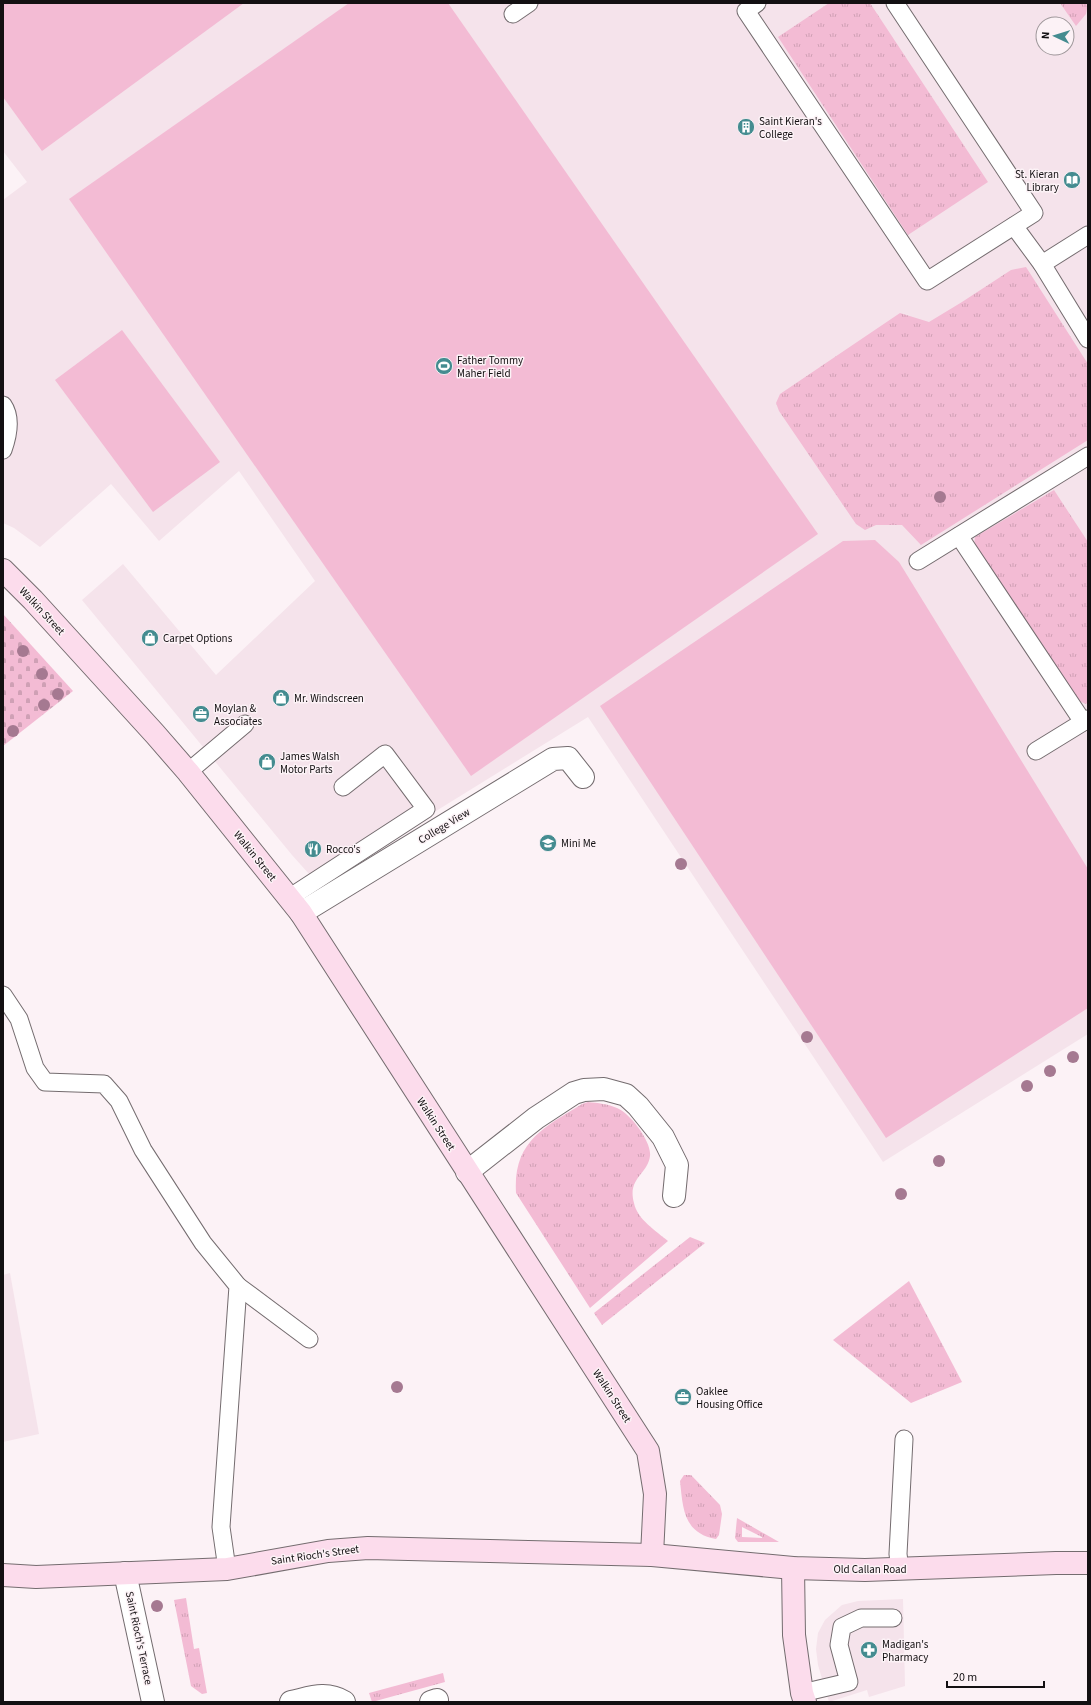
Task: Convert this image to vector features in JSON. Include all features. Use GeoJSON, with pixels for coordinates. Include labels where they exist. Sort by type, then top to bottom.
{"type":"FeatureCollection","features":[{"type":"Feature","properties":{"kind":"street","name":"Walkin Street"},"geometry":{"type":"LineString","coordinates":[[3,570],[38,606],[188,772],[295,905],[648,1451],[655,1494],[652,1555]]}},
{"type":"Feature","properties":{"kind":"street","name":"College View"},"geometry":{"type":"LineString","coordinates":[[295,905],[553,760],[568,758],[583,777]]}},
{"type":"Feature","properties":{"kind":"street"},"geometry":{"type":"LineString","coordinates":[[467,1172],[536,1118],[574,1093],[584,1090],[604,1089],[626,1095],[638,1106],[663,1137],[677,1165],[674,1196]]}},
{"type":"Feature","properties":{"kind":"street","name":"Saint Rioch's Street"},"geometry":{"type":"LineString","coordinates":[[3,1575],[36,1577],[227,1569],[328,1551],[368,1548],[652,1555]]}},
{"type":"Feature","properties":{"kind":"street","name":"Old Callan Road"},"geometry":{"type":"LineString","coordinates":[[652,1555],[793,1568],[865,1570],[1088,1563]]}},
{"type":"Feature","properties":{"kind":"street"},"geometry":{"type":"LineString","coordinates":[[793,1568],[794,1635],[803,1698]]}},
{"type":"Feature","properties":{"kind":"street","name":"Saint Rioch's Terrace"},"geometry":{"type":"LineString","coordinates":[[125,1573],[153,1702]]}},
{"type":"Feature","properties":{"kind":"street"},"geometry":{"type":"LineString","coordinates":[[291,1702],[322,1696],[335,1697],[344,1702]]}},
{"type":"Feature","properties":{"kind":"lane"},"geometry":{"type":"LineString","coordinates":[[513,14],[529,3]]}},
{"type":"Feature","properties":{"kind":"lane"},"geometry":{"type":"LineString","coordinates":[[757,3],[746,11],[927,281],[1034,214],[896,3]]}},
{"type":"Feature","properties":{"kind":"lane"},"geometry":{"type":"LineString","coordinates":[[1014,226],[1042,264],[1088,339]]}},
{"type":"Feature","properties":{"kind":"lane"},"geometry":{"type":"LineString","coordinates":[[1042,264],[1088,235]]}},
{"type":"Feature","properties":{"kind":"lane"},"geometry":{"type":"LineString","coordinates":[[3,405],[8,413],[8,437],[3,450]]}},
{"type":"Feature","properties":{"kind":"lane"},"geometry":{"type":"LineString","coordinates":[[918,561],[1088,456]]}},
{"type":"Feature","properties":{"kind":"lane"},"geometry":{"type":"LineString","coordinates":[[959,536],[1086,720],[1036,751]]}},
{"type":"Feature","properties":{"kind":"lane"},"geometry":{"type":"LineString","coordinates":[[188,772],[245,724]]}},
{"type":"Feature","properties":{"kind":"lane"},"geometry":{"type":"LineString","coordinates":[[295,905],[426,808],[385,754],[343,787]]}},
{"type":"Feature","properties":{"kind":"lane"},"geometry":{"type":"LineString","coordinates":[[3,995],[18,1018],[35,1068],[45,1082],[104,1084],[119,1101],[143,1150],[203,1243],[238,1286],[309,1339]]}},
{"type":"Feature","properties":{"kind":"lane"},"geometry":{"type":"LineString","coordinates":[[227,1569],[222,1527],[238,1286]]}},
{"type":"Feature","properties":{"kind":"lane"},"geometry":{"type":"LineString","coordinates":[[900,1569],[898,1554],[904,1439]]}},
{"type":"Feature","properties":{"kind":"lane"},"geometry":{"type":"LineString","coordinates":[[803,1698],[849,1682],[839,1645],[842,1627],[861,1618],[893,1618]]}},
{"type":"Feature","properties":{"kind":"shaded area","name":"Saint Kieran's College"},"geometry":{"type":"Polygon","coordinates":[[[3,3],[1088,3],[1088,1034],[883,1162],[588,717],[318,884],[292,855],[82,600],[123,564],[216,675],[315,581],[239,471],[159,541],[111,484],[40,547],[14,528],[3,523],[3,200],[27,182],[3,151],[3,3]]]}},
{"type":"Feature","properties":{"kind":"shaded area"},"geometry":{"type":"Polygon","coordinates":[[[10,1273],[39,1434],[3,1442],[3,1275],[10,1273]]]}},
{"type":"Feature","properties":{"kind":"shaded area"},"geometry":{"type":"Polygon","coordinates":[[[903,1599],[905,1686],[869,1697],[867,1690],[829,1702],[818,1665],[816,1649],[818,1633],[825,1620],[842,1605],[858,1601],[903,1599]]]}},
{"type":"Feature","properties":{"kind":"green space"},"geometry":{"type":"Polygon","coordinates":[[[3,3],[244,3],[42,151],[3,97],[3,3]]]}},
{"type":"Feature","properties":{"kind":"green space","name":"Father Tommy Maher Field"},"geometry":{"type":"Polygon","coordinates":[[[349,3],[448,3],[818,534],[471,776],[69,199],[349,3]]]}},
{"type":"Feature","properties":{"kind":"green space"},"geometry":{"type":"Polygon","coordinates":[[[829,3],[870,3],[988,182],[908,235],[778,37],[829,3]]]}},
{"type":"Feature","properties":{"kind":"green space"},"geometry":{"type":"Polygon","coordinates":[[[1060,3],[1088,3],[1086,14],[1076,26],[1075,16],[1069,16],[1060,3]]]}},
{"type":"Feature","properties":{"kind":"green space"},"geometry":{"type":"Polygon","coordinates":[[[1026,267],[1088,364],[1088,440],[921,545],[902,525],[876,525],[865,530],[856,524],[779,411],[776,403],[780,394],[900,313],[929,322],[1011,270],[1026,267]]]}},
{"type":"Feature","properties":{"kind":"green space"},"geometry":{"type":"Polygon","coordinates":[[[122,330],[220,462],[153,512],[55,380],[122,330]]]}},
{"type":"Feature","properties":{"kind":"green space"},"geometry":{"type":"Polygon","coordinates":[[[1054,490],[1088,542],[1088,702],[1086,704],[1077,700],[974,546],[975,537],[1054,490]]]}},
{"type":"Feature","properties":{"kind":"green space"},"geometry":{"type":"Polygon","coordinates":[[[875,540],[899,562],[1088,869],[1088,1008],[886,1138],[600,706],[843,541],[875,540]]]}},
{"type":"Feature","properties":{"kind":"green space"},"geometry":{"type":"Polygon","coordinates":[[[3,614],[73,691],[3,746],[3,614]]]}},
{"type":"Feature","properties":{"kind":"green space"},"geometry":{"type":"Polygon","coordinates":[[[588,1102],[599,1103],[622,1111],[634,1122],[644,1136],[648,1143],[650,1156],[646,1167],[635,1182],[633,1188],[634,1203],[643,1219],[668,1241],[590,1308],[516,1193],[516,1176],[520,1161],[525,1149],[533,1138],[555,1121],[582,1104],[588,1102]]]}},
{"type":"Feature","properties":{"kind":"green space"},"geometry":{"type":"Polygon","coordinates":[[[690,1237],[705,1243],[602,1325],[594,1313],[690,1237]]]}},
{"type":"Feature","properties":{"kind":"green space"},"geometry":{"type":"Polygon","coordinates":[[[909,1281],[962,1382],[911,1403],[833,1340],[909,1281]]]}},
{"type":"Feature","properties":{"kind":"green space"},"geometry":{"type":"Polygon","coordinates":[[[684,1475],[691,1475],[720,1505],[722,1514],[719,1535],[716,1539],[705,1536],[697,1531],[687,1518],[682,1501],[680,1481],[684,1475]]]}},
{"type":"Feature","properties":{"kind":"green space"},"geometry":{"type":"Polygon","coordinates":[[[737,1518],[779,1542],[738,1542],[735,1538],[737,1518]],[[742,1527],[742,1537],[762,1537],[742,1527]]]}},
{"type":"Feature","properties":{"kind":"green space"},"geometry":{"type":"Polygon","coordinates":[[[186,1598],[194,1649],[199,1648],[207,1693],[202,1694],[191,1686],[174,1600],[186,1598]]]}},
{"type":"Feature","properties":{"kind":"green space"},"geometry":{"type":"Polygon","coordinates":[[[443,1673],[445,1682],[372,1702],[369,1693],[443,1673]]]}},
{"type":"Feature","properties":{"kind":"place","name":"Saint Kieran's College"},"geometry":{"type":"Point","coordinates":[746,127]}},
{"type":"Feature","properties":{"kind":"place","name":"St. Kieran Library"},"geometry":{"type":"Point","coordinates":[1072,180]}},
{"type":"Feature","properties":{"kind":"place","name":"Father Tommy Maher Field"},"geometry":{"type":"Point","coordinates":[444,366]}},
{"type":"Feature","properties":{"kind":"place","name":"Carpet Options"},"geometry":{"type":"Point","coordinates":[150,638]}},
{"type":"Feature","properties":{"kind":"place","name":"Mr. Windscreen"},"geometry":{"type":"Point","coordinates":[281,698]}},
{"type":"Feature","properties":{"kind":"place","name":"Moylan & Associates"},"geometry":{"type":"Point","coordinates":[201,714]}},
{"type":"Feature","properties":{"kind":"place","name":"James Walsh Motor Parts"},"geometry":{"type":"Point","coordinates":[267,762]}},
{"type":"Feature","properties":{"kind":"place","name":"Mini Me"},"geometry":{"type":"Point","coordinates":[548,843]}},
{"type":"Feature","properties":{"kind":"place","name":"Rocco's"},"geometry":{"type":"Point","coordinates":[313,849]}},
{"type":"Feature","properties":{"kind":"place","name":"Oaklee Housing Office"},"geometry":{"type":"Point","coordinates":[683,1397]}},
{"type":"Feature","properties":{"kind":"place","name":"Madigan's Pharmacy"},"geometry":{"type":"Point","coordinates":[869,1650]}}]}
